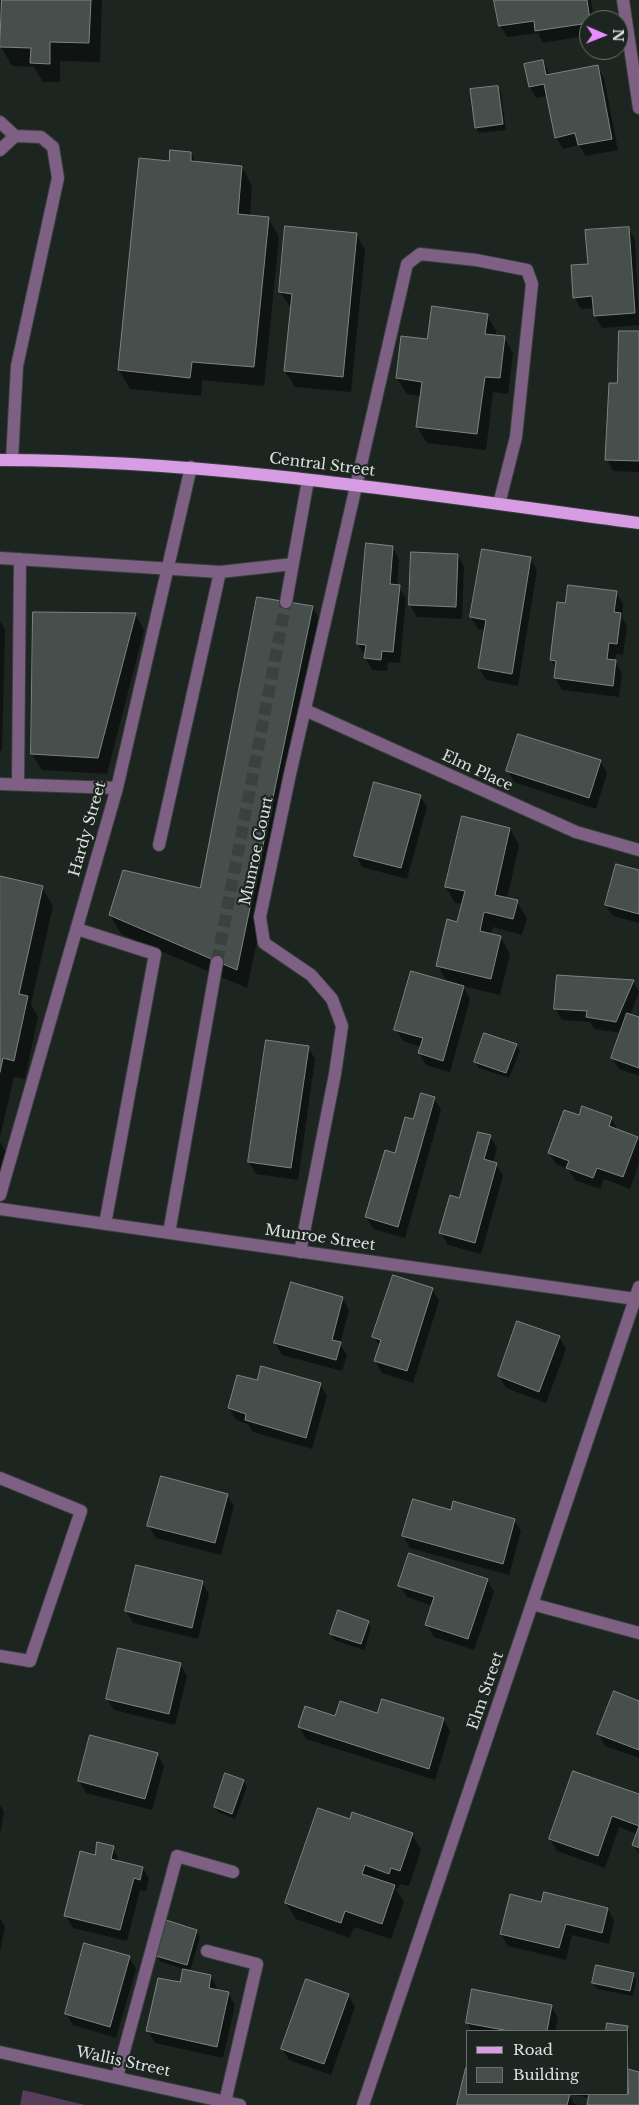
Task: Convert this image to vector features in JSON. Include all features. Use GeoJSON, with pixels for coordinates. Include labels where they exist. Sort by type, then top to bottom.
{"type":"FeatureCollection","features":[{"type":"Feature","properties":{"kind":"main road","name":"Central Street"},"geometry":{"type":"LineString","coordinates":[[6,460],[191,467],[358,485],[639,524]]}},
{"type":"Feature","properties":{"kind":"street"},"geometry":{"type":"LineString","coordinates":[[622,0],[639,108]]}},
{"type":"Feature","properties":{"kind":"street"},"geometry":{"type":"LineString","coordinates":[[0,122],[15,136],[41,137],[53,148],[58,178],[17,366],[6,460]]}},
{"type":"Feature","properties":{"kind":"street"},"geometry":{"type":"LineString","coordinates":[[0,150],[15,136]]}},
{"type":"Feature","properties":{"kind":"street","name":"Munroe Court"},"geometry":{"type":"LineString","coordinates":[[300,1252],[335,1074],[342,1026],[332,999],[312,975],[264,943],[260,917],[305,710],[358,485],[407,264],[420,254],[476,260],[527,270],[532,284],[516,437],[499,504]]}},
{"type":"Feature","properties":{"kind":"street","name":"Hardy Street"},"geometry":{"type":"LineString","coordinates":[[0,1195],[117,788],[191,467]]}},
{"type":"Feature","properties":{"kind":"street"},"geometry":{"type":"LineString","coordinates":[[286,602],[308,480]]}},
{"type":"Feature","properties":{"kind":"street"},"geometry":{"type":"LineString","coordinates":[[0,558],[220,572],[293,564]]}},
{"type":"Feature","properties":{"kind":"street"},"geometry":{"type":"LineString","coordinates":[[18,784],[20,559]]}},
{"type":"Feature","properties":{"kind":"street"},"geometry":{"type":"LineString","coordinates":[[159,845],[220,572]]}},
{"type":"Feature","properties":{"kind":"street","name":"Elm Place"},"geometry":{"type":"LineString","coordinates":[[305,710],[567,828],[639,850]]}},
{"type":"Feature","properties":{"kind":"street"},"geometry":{"type":"LineString","coordinates":[[0,784],[117,788]]}},
{"type":"Feature","properties":{"kind":"street"},"geometry":{"type":"LineString","coordinates":[[76,928],[155,954],[105,1224]]}},
{"type":"Feature","properties":{"kind":"street"},"geometry":{"type":"LineString","coordinates":[[169,1233],[217,962]]}},
{"type":"Feature","properties":{"kind":"street","name":"Munroe Street"},"geometry":{"type":"LineString","coordinates":[[0,1209],[635,1300]]}},
{"type":"Feature","properties":{"kind":"street","name":"Elm Street"},"geometry":{"type":"LineString","coordinates":[[363,2105],[639,1287]]}},
{"type":"Feature","properties":{"kind":"street"},"geometry":{"type":"LineString","coordinates":[[0,1478],[81,1511],[30,1661],[0,1656]]}},
{"type":"Feature","properties":{"kind":"street"},"geometry":{"type":"LineString","coordinates":[[532,1604],[639,1633]]}},
{"type":"Feature","properties":{"kind":"street"},"geometry":{"type":"LineString","coordinates":[[117,2077],[177,1856],[232,1872]]}},
{"type":"Feature","properties":{"kind":"street"},"geometry":{"type":"LineString","coordinates":[[207,1951],[257,1964],[225,2102]]}},
{"type":"Feature","properties":{"kind":"street","name":"Wallis Street"},"geometry":{"type":"LineString","coordinates":[[0,2052],[240,2105]]}},
{"type":"Feature","properties":{"kind":"shaded area"},"geometry":{"type":"Polygon","coordinates":[[[23,2090],[85,2105],[20,2105],[23,2090]]]}},
{"type":"Feature","properties":{"kind":"building"},"geometry":{"type":"Polygon","coordinates":[[[2,0],[91,0],[89,43],[50,42],[50,64],[30,63],[31,48],[0,47],[2,0]]]}},
{"type":"Feature","properties":{"kind":"building"},"geometry":{"type":"Polygon","coordinates":[[[494,0],[587,0],[588,10],[579,10],[579,24],[535,31],[534,21],[499,26],[494,0]]]}},
{"type":"Feature","properties":{"kind":"building"},"geometry":{"type":"Polygon","coordinates":[[[543,60],[546,75],[598,65],[612,139],[578,145],[575,133],[555,138],[544,84],[529,87],[524,64],[543,60]]]}},
{"type":"Feature","properties":{"kind":"building"},"geometry":{"type":"Polygon","coordinates":[[[498,86],[503,124],[475,128],[470,89],[498,86]]]}},
{"type":"Feature","properties":{"kind":"building"},"geometry":{"type":"Polygon","coordinates":[[[170,150],[191,152],[191,161],[242,166],[238,214],[269,217],[254,367],[192,362],[190,378],[118,370],[139,158],[169,161],[170,150]]]}},
{"type":"Feature","properties":{"kind":"building"},"geometry":{"type":"Polygon","coordinates":[[[285,226],[357,233],[343,377],[284,371],[292,294],[279,292],[285,226]]]}},
{"type":"Feature","properties":{"kind":"building"},"geometry":{"type":"Polygon","coordinates":[[[629,227],[635,313],[594,316],[592,296],[573,298],[571,265],[588,264],[585,230],[629,227]]]}},
{"type":"Feature","properties":{"kind":"building"},"geometry":{"type":"Polygon","coordinates":[[[432,306],[488,314],[485,334],[505,336],[500,378],[485,377],[477,434],[416,427],[422,382],[396,378],[401,336],[427,339],[432,306]]]}},
{"type":"Feature","properties":{"kind":"building"},"geometry":{"type":"Polygon","coordinates":[[[619,331],[639,331],[639,461],[605,460],[609,383],[617,383],[619,331]]]}},
{"type":"Feature","properties":{"kind":"building"},"geometry":{"type":"Polygon","coordinates":[[[366,543],[393,546],[390,584],[400,585],[393,652],[382,651],[381,660],[364,658],[366,645],[357,644],[366,543]]]}},
{"type":"Feature","properties":{"kind":"building"},"geometry":{"type":"Polygon","coordinates":[[[482,549],[531,557],[512,674],[478,668],[486,620],[470,617],[482,549]]]}},
{"type":"Feature","properties":{"kind":"building"},"geometry":{"type":"Polygon","coordinates":[[[411,552],[458,554],[456,607],[409,605],[411,552]]]}},
{"type":"Feature","properties":{"kind":"building"},"geometry":{"type":"Polygon","coordinates":[[[568,585],[617,591],[614,612],[621,613],[617,644],[609,643],[607,659],[616,660],[613,686],[554,678],[556,661],[550,660],[557,602],[565,603],[568,585]]]}},
{"type":"Feature","properties":{"kind":"building"},"geometry":{"type":"Polygon","coordinates":[[[257,597],[313,606],[237,970],[109,915],[123,870],[200,888],[257,597]]]}},
{"type":"Feature","properties":{"kind":"building"},"geometry":{"type":"Polygon","coordinates":[[[33,612],[136,613],[98,758],[31,754],[33,612]]]}},
{"type":"Feature","properties":{"kind":"building"},"geometry":{"type":"Polygon","coordinates":[[[518,734],[601,760],[589,798],[506,771],[518,734]]]}},
{"type":"Feature","properties":{"kind":"building"},"geometry":{"type":"Polygon","coordinates":[[[374,782],[421,795],[401,868],[354,856],[374,782]]]}},
{"type":"Feature","properties":{"kind":"building"},"geometry":{"type":"Polygon","coordinates":[[[462,816],[510,828],[495,895],[518,900],[513,919],[484,912],[480,931],[501,936],[491,979],[436,966],[447,919],[457,922],[465,891],[445,887],[462,816]]]}},
{"type":"Feature","properties":{"kind":"building"},"geometry":{"type":"Polygon","coordinates":[[[616,864],[639,870],[639,914],[605,905],[616,864]]]}},
{"type":"Feature","properties":{"kind":"building"},"geometry":{"type":"Polygon","coordinates":[[[0,876],[43,886],[19,994],[28,996],[14,1061],[3,1058],[0,1072],[0,876]]]}},
{"type":"Feature","properties":{"kind":"building"},"geometry":{"type":"Polygon","coordinates":[[[411,971],[464,986],[443,1061],[418,1053],[423,1038],[394,1030],[411,971]]]}},
{"type":"Feature","properties":{"kind":"building"},"geometry":{"type":"Polygon","coordinates":[[[557,975],[634,980],[616,1022],[586,1017],[587,1011],[554,1009],[557,975]]]}},
{"type":"Feature","properties":{"kind":"building"},"geometry":{"type":"Polygon","coordinates":[[[627,1013],[639,1017],[639,1068],[611,1058],[627,1013]]]}},
{"type":"Feature","properties":{"kind":"building"},"geometry":{"type":"Polygon","coordinates":[[[484,1033],[517,1044],[506,1073],[474,1062],[484,1033]]]}},
{"type":"Feature","properties":{"kind":"building"},"geometry":{"type":"Polygon","coordinates":[[[266,1040],[309,1046],[291,1168],[248,1162],[266,1040]]]}},
{"type":"Feature","properties":{"kind":"building"},"geometry":{"type":"Polygon","coordinates":[[[421,1093],[435,1097],[398,1227],[365,1217],[385,1150],[395,1153],[405,1117],[413,1119],[421,1093]]]}},
{"type":"Feature","properties":{"kind":"building"},"geometry":{"type":"Polygon","coordinates":[[[582,1106],[612,1117],[609,1126],[638,1137],[623,1177],[597,1168],[593,1178],[566,1168],[569,1161],[548,1153],[564,1110],[579,1115],[582,1106]]]}},
{"type":"Feature","properties":{"kind":"building"},"geometry":{"type":"Polygon","coordinates":[[[478,1132],[491,1135],[484,1159],[497,1163],[475,1243],[439,1233],[450,1195],[459,1198],[478,1132]]]}},
{"type":"Feature","properties":{"kind":"building"},"geometry":{"type":"Polygon","coordinates":[[[393,1275],[433,1288],[407,1371],[374,1361],[381,1340],[372,1337],[393,1275]]]}},
{"type":"Feature","properties":{"kind":"building"},"geometry":{"type":"Polygon","coordinates":[[[291,1282],[343,1297],[332,1340],[341,1342],[336,1360],[274,1343],[291,1282]]]}},
{"type":"Feature","properties":{"kind":"building"},"geometry":{"type":"Polygon","coordinates":[[[517,1321],[560,1336],[539,1392],[498,1376],[517,1321]]]}},
{"type":"Feature","properties":{"kind":"building"},"geometry":{"type":"Polygon","coordinates":[[[261,1366],[321,1383],[306,1438],[245,1420],[246,1414],[228,1408],[237,1375],[257,1380],[261,1366]]]}},
{"type":"Feature","properties":{"kind":"building"},"geometry":{"type":"Polygon","coordinates":[[[161,1476],[228,1494],[215,1543],[147,1526],[161,1476]]]}},
{"type":"Feature","properties":{"kind":"building"},"geometry":{"type":"Polygon","coordinates":[[[413,1499],[451,1510],[453,1501],[515,1519],[503,1564],[402,1536],[413,1499]]]}},
{"type":"Feature","properties":{"kind":"building"},"geometry":{"type":"Polygon","coordinates":[[[409,1553],[488,1579],[468,1639],[425,1625],[434,1597],[398,1586],[409,1553]]]}},
{"type":"Feature","properties":{"kind":"building"},"geometry":{"type":"Polygon","coordinates":[[[136,1565],[203,1581],[192,1628],[125,1611],[136,1565]]]}},
{"type":"Feature","properties":{"kind":"building"},"geometry":{"type":"Polygon","coordinates":[[[338,1610],[369,1621],[361,1644],[330,1634],[338,1610]]]}},
{"type":"Feature","properties":{"kind":"building"},"geometry":{"type":"Polygon","coordinates":[[[118,1648],[181,1663],[169,1714],[106,1699],[118,1648]]]}},
{"type":"Feature","properties":{"kind":"building"},"geometry":{"type":"Polygon","coordinates":[[[614,1691],[639,1701],[639,1750],[597,1734],[614,1691]]]}},
{"type":"Feature","properties":{"kind":"building"},"geometry":{"type":"Polygon","coordinates":[[[382,1699],[444,1718],[429,1769],[298,1727],[305,1706],[335,1716],[340,1701],[377,1713],[382,1699]]]}},
{"type":"Feature","properties":{"kind":"building"},"geometry":{"type":"Polygon","coordinates":[[[90,1735],[158,1753],[145,1799],[78,1781],[90,1735]]]}},
{"type":"Feature","properties":{"kind":"building"},"geometry":{"type":"Polygon","coordinates":[[[573,1771],[639,1794],[639,1826],[612,1816],[598,1856],[549,1839],[573,1771]]]}},
{"type":"Feature","properties":{"kind":"building"},"geometry":{"type":"Polygon","coordinates":[[[225,1773],[244,1780],[232,1814],[214,1807],[225,1773]]]}},
{"type":"Feature","properties":{"kind":"building"},"geometry":{"type":"Polygon","coordinates":[[[318,1808],[350,1819],[352,1812],[413,1833],[400,1871],[391,1868],[389,1874],[365,1865],[362,1874],[395,1885],[382,1924],[345,1911],[341,1923],[285,1903],[318,1808]]]}},
{"type":"Feature","properties":{"kind":"building"},"geometry":{"type":"Polygon","coordinates":[[[639,1826],[639,1848],[632,1845],[639,1826]]]}},
{"type":"Feature","properties":{"kind":"building"},"geometry":{"type":"Polygon","coordinates":[[[97,1842],[114,1846],[111,1859],[143,1867],[140,1880],[134,1878],[120,1930],[64,1916],[80,1851],[95,1855],[97,1842]]]}},
{"type":"Feature","properties":{"kind":"building"},"geometry":{"type":"Polygon","coordinates":[[[544,1892],[608,1908],[602,1933],[566,1924],[559,1948],[500,1934],[510,1894],[541,1902],[544,1892]]]}},
{"type":"Feature","properties":{"kind":"building"},"geometry":{"type":"Polygon","coordinates":[[[166,1920],[197,1930],[187,1965],[156,1956],[166,1920]]]}},
{"type":"Feature","properties":{"kind":"building"},"geometry":{"type":"Polygon","coordinates":[[[84,1943],[130,1956],[110,2027],[65,2014],[84,1943]]]}},
{"type":"Feature","properties":{"kind":"building"},"geometry":{"type":"Polygon","coordinates":[[[596,1965],[634,1973],[630,1991],[592,1983],[596,1965]]]}},
{"type":"Feature","properties":{"kind":"building"},"geometry":{"type":"Polygon","coordinates":[[[183,1969],[211,1975],[209,1988],[229,1992],[217,2047],[146,2031],[158,1978],[180,1982],[183,1969]]]}},
{"type":"Feature","properties":{"kind":"building"},"geometry":{"type":"Polygon","coordinates":[[[306,1979],[349,1994],[324,2064],[281,2049],[306,1979]]]}},
{"type":"Feature","properties":{"kind":"building"},"geometry":{"type":"Polygon","coordinates":[[[472,1989],[552,2005],[547,2030],[504,2030],[466,2023],[472,1989]]]}},
{"type":"Feature","properties":{"kind":"building"},"geometry":{"type":"Polygon","coordinates":[[[607,2023],[628,2026],[627,2030],[606,2030],[607,2023]]]}},
{"type":"Feature","properties":{"kind":"building"},"geometry":{"type":"Polygon","coordinates":[[[466,2068],[466,2095],[570,2095],[567,2105],[457,2105],[466,2068]]]}},
{"type":"Feature","properties":{"kind":"building"},"geometry":{"type":"Polygon","coordinates":[[[629,2069],[639,2072],[639,2105],[587,2105],[589,2095],[629,2095],[629,2069]]]}},
{"type":"Feature","properties":{"kind":"tunnel"},"geometry":{"type":"LineString","coordinates":[[217,962],[286,602]]}}]}
